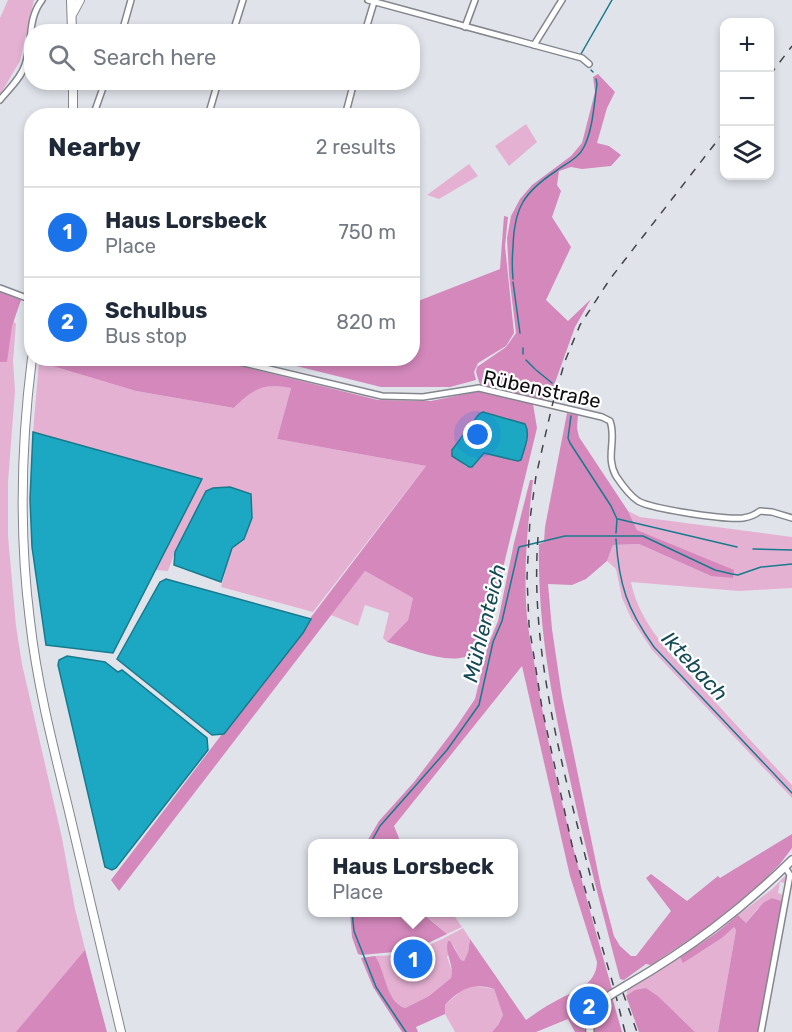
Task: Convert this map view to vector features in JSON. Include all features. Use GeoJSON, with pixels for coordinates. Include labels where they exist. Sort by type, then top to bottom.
{"type":"FeatureCollection","features":[{"type":"Feature","properties":{"kind":"main road"},"geometry":{"type":"LineString","coordinates":[[71,0],[72,24]]}},
{"type":"Feature","properties":{"kind":"main road"},"geometry":{"type":"LineString","coordinates":[[72,17],[80,0]]}},
{"type":"Feature","properties":{"kind":"main road"},"geometry":{"type":"LineString","coordinates":[[73,90],[73,108]]}},
{"type":"Feature","properties":{"kind":"main road"},"geometry":{"type":"LineString","coordinates":[[31,366],[26,422],[23,514],[24,563],[30,622],[55,754],[121,1032]]}},
{"type":"Feature","properties":{"kind":"main road"},"geometry":{"type":"LineString","coordinates":[[590,1032],[591,1019],[604,999],[707,934],[792,860]]}},
{"type":"Feature","properties":{"kind":"street"},"geometry":{"type":"LineString","coordinates":[[32,24],[34,10],[42,0]]}},
{"type":"Feature","properties":{"kind":"street"},"geometry":{"type":"LineString","coordinates":[[124,24],[131,0]]}},
{"type":"Feature","properties":{"kind":"street"},"geometry":{"type":"LineString","coordinates":[[236,24],[243,0]]}},
{"type":"Feature","properties":{"kind":"street"},"geometry":{"type":"LineString","coordinates":[[465,27],[475,0]]}},
{"type":"Feature","properties":{"kind":"street"},"geometry":{"type":"LineString","coordinates":[[534,45],[562,0]]}},
{"type":"Feature","properties":{"kind":"street"},"geometry":{"type":"LineString","coordinates":[[367,24],[372,1],[582,58],[589,64]]}},
{"type":"Feature","properties":{"kind":"street"},"geometry":{"type":"LineString","coordinates":[[0,100],[24,68]]}},
{"type":"Feature","properties":{"kind":"street"},"geometry":{"type":"LineString","coordinates":[[96,108],[102,90]]}},
{"type":"Feature","properties":{"kind":"street"},"geometry":{"type":"LineString","coordinates":[[210,108],[216,90]]}},
{"type":"Feature","properties":{"kind":"street"},"geometry":{"type":"LineString","coordinates":[[347,108],[352,90]]}},
{"type":"Feature","properties":{"kind":"street"},"geometry":{"type":"LineString","coordinates":[[0,288],[24,297]]}},
{"type":"Feature","properties":{"kind":"street","name":"Rübenstraße"},"geometry":{"type":"LineString","coordinates":[[256,366],[369,394],[397,398],[423,397],[479,388],[602,417],[610,421],[613,429],[610,455],[615,474],[636,500],[656,508],[735,518],[747,518],[760,511],[792,518]]}},
{"type":"Feature","properties":{"kind":"street"},"geometry":{"type":"LineString","coordinates":[[761,1032],[790,875],[785,867]]}},
{"type":"Feature","properties":{"kind":"shaded area"},"geometry":{"type":"Polygon","coordinates":[[[8,0],[34,0],[28,24],[24,24],[24,44],[20,61],[0,95],[0,18],[8,0]]]}},
{"type":"Feature","properties":{"kind":"shaded area"},"geometry":{"type":"Polygon","coordinates":[[[598,74],[615,92],[607,108],[597,143],[609,146],[621,155],[611,166],[582,169],[571,167],[559,171],[557,185],[561,191],[552,217],[571,247],[546,300],[568,321],[591,299],[575,327],[548,402],[480,385],[476,372],[477,367],[506,347],[516,333],[507,238],[511,216],[520,199],[532,185],[571,156],[582,143],[595,92],[593,77],[598,74]]]}},
{"type":"Feature","properties":{"kind":"shaded area"},"geometry":{"type":"Polygon","coordinates":[[[526,124],[537,142],[509,166],[495,146],[526,124]]]}},
{"type":"Feature","properties":{"kind":"shaded area"},"geometry":{"type":"Polygon","coordinates":[[[469,164],[478,176],[439,199],[427,195],[469,164]]]}},
{"type":"Feature","properties":{"kind":"shaded area"},"geometry":{"type":"Polygon","coordinates":[[[504,216],[508,217],[505,246],[514,333],[506,346],[478,363],[474,372],[476,380],[450,387],[381,387],[296,366],[420,366],[420,300],[500,269],[504,216]]]}},
{"type":"Feature","properties":{"kind":"shaded area"},"geometry":{"type":"Polygon","coordinates":[[[0,291],[21,300],[12,326],[7,362],[0,362],[0,291]]]}},
{"type":"Feature","properties":{"kind":"shaded area"},"geometry":{"type":"Polygon","coordinates":[[[0,305],[16,324],[13,361],[15,391],[8,482],[8,536],[16,626],[22,664],[62,838],[75,909],[106,1032],[0,1032],[0,305]]]}},
{"type":"Feature","properties":{"kind":"shaded area"},"geometry":{"type":"Polygon","coordinates":[[[39,366],[52,366],[136,391],[234,408],[253,391],[260,388],[282,386],[291,388],[277,439],[426,466],[313,612],[221,587],[232,548],[244,539],[252,518],[251,494],[175,552],[168,571],[156,570],[202,479],[33,432],[39,366]]]}},
{"type":"Feature","properties":{"kind":"shaded area"},"geometry":{"type":"Polygon","coordinates":[[[52,366],[240,366],[378,400],[431,401],[484,390],[533,404],[537,428],[488,630],[478,648],[464,657],[443,658],[387,642],[408,620],[413,598],[365,571],[119,891],[111,880],[426,466],[277,439],[291,388],[273,386],[260,389],[247,396],[234,408],[136,391],[52,366]],[[483,412],[479,414],[452,450],[452,456],[467,467],[484,453],[521,460],[491,414],[483,412]]]}},
{"type":"Feature","properties":{"kind":"shaded area"},"geometry":{"type":"Polygon","coordinates":[[[567,413],[578,415],[579,437],[628,511],[637,530],[734,570],[733,578],[711,576],[639,544],[613,545],[607,561],[586,579],[572,585],[548,584],[562,697],[601,887],[614,936],[620,946],[631,956],[636,956],[671,911],[646,878],[651,874],[687,901],[718,876],[720,878],[792,834],[792,848],[756,888],[704,930],[651,965],[646,964],[624,980],[620,979],[571,785],[550,683],[541,614],[539,544],[544,542],[567,413]]]}},
{"type":"Feature","properties":{"kind":"shaded area"},"geometry":{"type":"Polygon","coordinates":[[[530,480],[533,480],[527,542],[526,588],[530,641],[561,796],[612,989],[575,1004],[575,1010],[586,1032],[575,1032],[568,1019],[536,1032],[492,1032],[503,1015],[494,989],[480,986],[467,988],[456,995],[445,1005],[445,1014],[416,1027],[418,1032],[402,1032],[373,987],[361,958],[375,956],[393,999],[405,1008],[429,996],[451,978],[452,969],[447,951],[448,941],[464,961],[470,939],[526,1020],[588,983],[596,970],[597,962],[570,876],[522,666],[394,826],[399,839],[368,839],[379,821],[414,782],[475,699],[488,645],[498,621],[530,480]]]}},
{"type":"Feature","properties":{"kind":"shaded area"},"geometry":{"type":"Polygon","coordinates":[[[628,511],[640,517],[792,537],[792,588],[739,591],[631,582],[636,600],[654,633],[792,785],[792,798],[652,650],[631,618],[622,598],[616,569],[607,561],[613,545],[639,544],[711,576],[733,570],[637,530],[628,511]]]}},
{"type":"Feature","properties":{"kind":"shaded area"},"geometry":{"type":"Polygon","coordinates":[[[365,571],[413,598],[408,620],[387,642],[383,638],[389,613],[365,605],[358,626],[331,615],[365,571]]]}},
{"type":"Feature","properties":{"kind":"shaded area"},"geometry":{"type":"Polygon","coordinates":[[[786,875],[786,883],[780,882],[778,893],[783,895],[782,901],[772,898],[758,908],[746,923],[738,915],[771,890],[786,875]]]}},
{"type":"Feature","properties":{"kind":"shaded area"},"geometry":{"type":"Polygon","coordinates":[[[772,898],[782,901],[759,1032],[718,1032],[736,930],[734,927],[722,938],[683,963],[680,957],[738,915],[746,923],[763,903],[772,898]]]}},
{"type":"Feature","properties":{"kind":"shaded area"},"geometry":{"type":"Polygon","coordinates":[[[350,917],[427,917],[447,934],[405,951],[361,955],[358,954],[352,937],[350,917]]]}},
{"type":"Feature","properties":{"kind":"shaded area"},"geometry":{"type":"Polygon","coordinates":[[[428,917],[455,917],[462,927],[447,934],[428,917]]]}},
{"type":"Feature","properties":{"kind":"shaded area"},"geometry":{"type":"Polygon","coordinates":[[[734,926],[736,930],[718,1032],[695,1032],[658,996],[646,988],[626,996],[628,989],[680,957],[684,962],[722,938],[734,926]]]}},
{"type":"Feature","properties":{"kind":"shaded area"},"geometry":{"type":"Polygon","coordinates":[[[463,928],[470,939],[468,952],[464,961],[461,960],[453,945],[447,957],[453,974],[451,978],[429,996],[405,1008],[398,1004],[389,992],[375,956],[399,954],[421,948],[463,928]]]}},
{"type":"Feature","properties":{"kind":"shaded area"},"geometry":{"type":"Polygon","coordinates":[[[85,950],[107,1032],[16,1032],[85,950]]]}},
{"type":"Feature","properties":{"kind":"shaded area"},"geometry":{"type":"Polygon","coordinates":[[[475,986],[494,989],[503,1015],[492,1032],[455,1032],[445,1014],[445,1005],[464,988],[475,986]]]}},
{"type":"Feature","properties":{"kind":"shaded area"},"geometry":{"type":"Polygon","coordinates":[[[646,988],[658,996],[695,1032],[639,1032],[626,996],[635,990],[646,988]]]}},
{"type":"Feature","properties":{"kind":"shaded area"},"geometry":{"type":"Polygon","coordinates":[[[612,997],[622,1032],[593,1032],[595,1016],[612,997]]]}},
{"type":"Feature","properties":{"kind":"water"},"geometry":{"type":"Polygon","coordinates":[[[483,412],[525,424],[527,437],[521,460],[484,453],[472,467],[469,467],[452,456],[452,450],[479,414],[483,412]]]}},
{"type":"Feature","properties":{"kind":"water"},"geometry":{"type":"Polygon","coordinates":[[[33,432],[202,479],[113,653],[46,645],[32,547],[30,499],[33,432]]]}},
{"type":"Feature","properties":{"kind":"water"},"geometry":{"type":"Polygon","coordinates":[[[230,487],[251,494],[252,518],[244,539],[232,548],[221,582],[174,565],[175,552],[206,491],[213,488],[230,487]]]}},
{"type":"Feature","properties":{"kind":"water"},"geometry":{"type":"Polygon","coordinates":[[[166,579],[311,619],[303,633],[224,734],[212,735],[117,659],[160,582],[166,579]]]}},
{"type":"Feature","properties":{"kind":"water"},"geometry":{"type":"Polygon","coordinates":[[[67,656],[105,662],[118,672],[122,670],[207,738],[208,750],[116,868],[112,870],[105,867],[58,665],[59,660],[67,656]]]}},
{"type":"Feature","properties":{"kind":"waterway","name":"Iktebach"},"geometry":{"type":"LineString","coordinates":[[582,56],[581,54],[612,0]]}},
{"type":"Feature","properties":{"kind":"waterway","name":"Iktebach"},"geometry":{"type":"LineString","coordinates":[[513,279],[514,233],[519,211],[536,186],[582,151],[591,124],[596,79]]}},
{"type":"Feature","properties":{"kind":"waterway","name":"Iktebach"},"geometry":{"type":"LineString","coordinates":[[513,282],[520,333]]}},
{"type":"Feature","properties":{"kind":"waterway","name":"Iktebach"},"geometry":{"type":"LineString","coordinates":[[523,348],[523,354]]}},
{"type":"Feature","properties":{"kind":"waterway","name":"Iktebach"},"geometry":{"type":"LineString","coordinates":[[526,360],[535,369]]}},
{"type":"Feature","properties":{"kind":"waterway","name":"Iktebach"},"geometry":{"type":"LineString","coordinates":[[536,370],[552,383]]}},
{"type":"Feature","properties":{"kind":"waterway","name":"Iktebach"},"geometry":{"type":"LineString","coordinates":[[571,416],[568,438],[611,506],[617,519],[616,533]]}},
{"type":"Feature","properties":{"kind":"waterway"},"geometry":{"type":"LineString","coordinates":[[618,519],[737,547]]}},
{"type":"Feature","properties":{"kind":"waterway","name":"Mühlenteich"},"geometry":{"type":"LineString","coordinates":[[373,839],[380,826],[447,750],[479,705],[493,642],[502,621],[519,547],[565,536],[643,536],[715,570],[732,574],[738,575],[761,567],[792,564]]}},
{"type":"Feature","properties":{"kind":"waterway","name":"Iktebach"},"geometry":{"type":"LineString","coordinates":[[616,539],[619,570],[626,596],[637,621],[654,647],[792,793]]}},
{"type":"Feature","properties":{"kind":"waterway"},"geometry":{"type":"LineString","coordinates":[[753,549],[792,550]]}},
{"type":"Feature","properties":{"kind":"waterway","name":"Mühlenteich"},"geometry":{"type":"LineString","coordinates":[[353,917],[354,931],[376,987],[406,1032]]}},
{"type":"Feature","properties":{"kind":"railway"},"geometry":{"type":"LineString","coordinates":[[772,72],[792,46]]}},
{"type":"Feature","properties":{"kind":"railway"},"geometry":{"type":"LineString","coordinates":[[625,1032],[572,845],[542,708],[529,625],[527,577],[530,519],[536,476],[552,406],[565,361],[580,325],[610,279],[720,137]]}},
{"type":"Feature","properties":{"kind":"railway"},"geometry":{"type":"LineString","coordinates":[[538,537],[537,582],[544,672],[562,762],[595,894]]}},
{"type":"Feature","properties":{"kind":"railway"},"geometry":{"type":"LineString","coordinates":[[623,993],[637,1032]]}},
{"type":"Feature","properties":{"kind":"place","name":"Haus Lorsbeck"},"geometry":{"type":"Point","coordinates":[413,959]}},
{"type":"Feature","properties":{"kind":"place","name":"Schulbus"},"geometry":{"type":"Point","coordinates":[589,1006]}}]}
